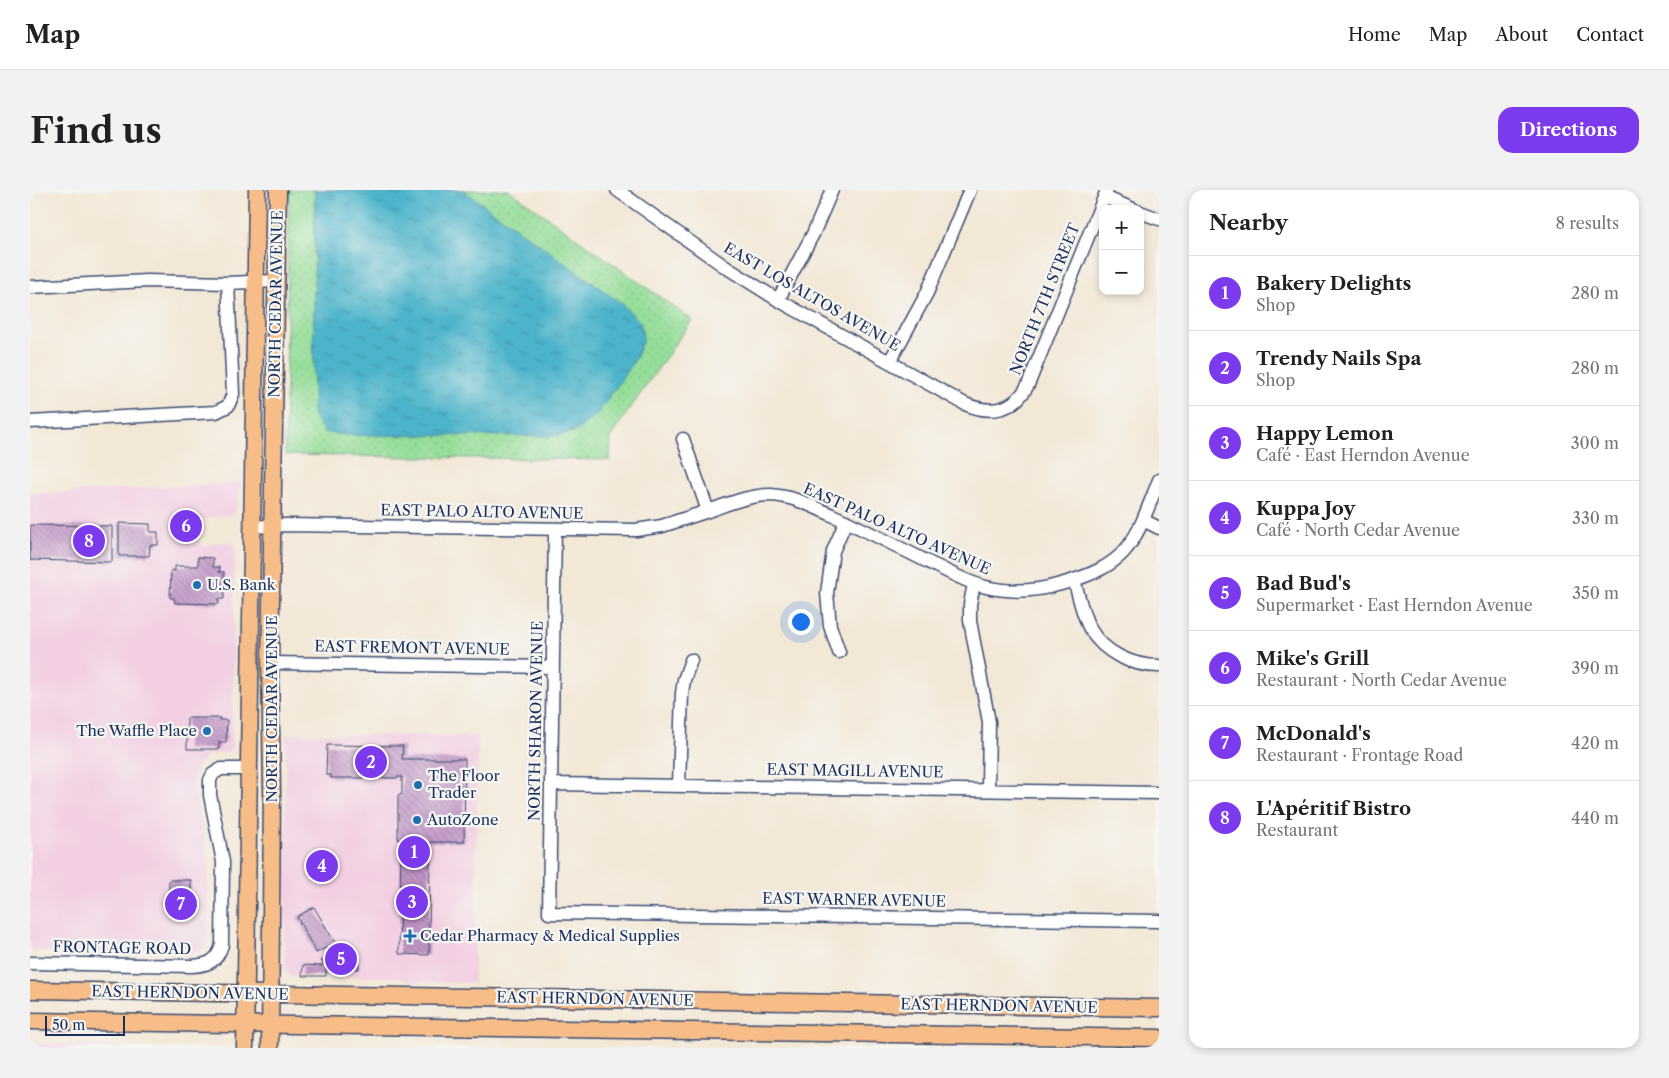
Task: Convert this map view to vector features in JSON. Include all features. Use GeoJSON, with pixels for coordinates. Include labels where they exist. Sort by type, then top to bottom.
{"type":"FeatureCollection","features":[{"type":"Feature","properties":{"kind":"main road","name":"NORTH CEDAR AVENUE"},"geometry":{"type":"LineString","coordinates":[[245,1048],[258,190]]}},
{"type":"Feature","properties":{"kind":"main road","name":"NORTH CEDAR AVENUE"},"geometry":{"type":"LineString","coordinates":[[270,1048],[272,792],[270,662],[278,190]]}},
{"type":"Feature","properties":{"kind":"main road"},"geometry":{"type":"LineString","coordinates":[[250,659],[258,703],[258,778],[259,784],[264,790],[272,792]]}},
{"type":"Feature","properties":{"kind":"main road","name":"EAST HERNDON AVENUE"},"geometry":{"type":"LineString","coordinates":[[30,990],[1159,1008]]}},
{"type":"Feature","properties":{"kind":"main road","name":"EAST HERNDON AVENUE"},"geometry":{"type":"LineString","coordinates":[[30,1021],[1159,1038]]}},
{"type":"Feature","properties":{"kind":"street","name":"EAST LOS ALTOS AVENUE"},"geometry":{"type":"LineString","coordinates":[[617,190],[724,266],[778,300],[965,404],[983,410],[1001,409]]}},
{"type":"Feature","properties":{"kind":"street"},"geometry":{"type":"LineString","coordinates":[[778,300],[813,234],[832,190]]}},
{"type":"Feature","properties":{"kind":"street"},"geometry":{"type":"LineString","coordinates":[[890,362],[927,294],[970,190]]}},
{"type":"Feature","properties":{"kind":"street"},"geometry":{"type":"LineString","coordinates":[[1106,193],[1126,205]]}},
{"type":"Feature","properties":{"kind":"street","name":"NORTH 7TH STREET"},"geometry":{"type":"LineString","coordinates":[[1001,409],[1018,400],[1028,385],[1106,193]]}},
{"type":"Feature","properties":{"kind":"street"},"geometry":{"type":"LineString","coordinates":[[1144,213],[1159,219]]}},
{"type":"Feature","properties":{"kind":"street"},"geometry":{"type":"LineString","coordinates":[[30,287],[147,281],[277,281]]}},
{"type":"Feature","properties":{"kind":"street"},"geometry":{"type":"LineString","coordinates":[[30,422],[216,412],[228,406],[233,394],[228,282]]}},
{"type":"Feature","properties":{"kind":"street"},"geometry":{"type":"LineString","coordinates":[[683,439],[708,511]]}},
{"type":"Feature","properties":{"kind":"street","name":"EAST PALO ALTO AVENUE"},"geometry":{"type":"LineString","coordinates":[[252,527],[648,529],[742,499],[771,495],[801,501],[974,584],[1002,590],[1018,591],[1036,590],[1074,580],[1111,564],[1130,546],[1159,480]]}},
{"type":"Feature","properties":{"kind":"street"},"geometry":{"type":"LineString","coordinates":[[1143,520],[1159,528]]}},
{"type":"Feature","properties":{"kind":"street"},"geometry":{"type":"LineString","coordinates":[[839,652],[830,626],[827,593],[833,551],[846,521]]}},
{"type":"Feature","properties":{"kind":"street","name":"NORTH SHARON AVENUE"},"geometry":{"type":"LineString","coordinates":[[549,912],[555,530]]}},
{"type":"Feature","properties":{"kind":"street"},"geometry":{"type":"LineString","coordinates":[[1074,580],[1083,612],[1089,627],[1098,641],[1132,663],[1159,666]]}},
{"type":"Feature","properties":{"kind":"street"},"geometry":{"type":"LineString","coordinates":[[974,584],[970,604],[970,621],[989,722],[988,789]]}},
{"type":"Feature","properties":{"kind":"street"},"geometry":{"type":"LineString","coordinates":[[679,785],[682,693],[691,660]]}},
{"type":"Feature","properties":{"kind":"street","name":"EAST FREMONT AVENUE"},"geometry":{"type":"LineString","coordinates":[[270,662],[553,667]]}},
{"type":"Feature","properties":{"kind":"street","name":"FRONTAGE ROAD"},"geometry":{"type":"LineString","coordinates":[[30,963],[192,966],[203,965],[220,954],[222,945],[224,862],[210,795],[210,780],[212,774],[221,769],[250,768]]}},
{"type":"Feature","properties":{"kind":"street","name":"EAST MAGILL AVENUE"},"geometry":{"type":"LineString","coordinates":[[551,784],[1159,793]]}},
{"type":"Feature","properties":{"kind":"street","name":"EAST WARNER AVENUE"},"geometry":{"type":"LineString","coordinates":[[549,912],[1159,921]]}},
{"type":"Feature","properties":{"kind":"shaded area"},"geometry":{"type":"Polygon","coordinates":[[[241,483],[236,510],[231,515],[211,517],[189,525],[203,547],[215,543],[230,542],[235,547],[232,748],[227,753],[207,756],[198,765],[195,776],[195,795],[209,862],[207,943],[201,950],[196,952],[30,951],[30,494],[241,483]]]}},
{"type":"Feature","properties":{"kind":"shaded area"},"geometry":{"type":"Polygon","coordinates":[[[286,734],[478,736],[474,983],[414,982],[396,977],[292,976],[285,969],[286,734]]]}},
{"type":"Feature","properties":{"kind":"shaded area"},"geometry":{"type":"Polygon","coordinates":[[[30,1044],[103,1045],[117,1048],[30,1048],[30,1044]]]}},
{"type":"Feature","properties":{"kind":"green space"},"geometry":{"type":"Polygon","coordinates":[[[289,190],[509,190],[692,320],[611,436],[610,460],[285,455],[289,190]]]}},
{"type":"Feature","properties":{"kind":"water"},"geometry":{"type":"Polygon","coordinates":[[[315,190],[463,190],[622,304],[640,322],[643,338],[636,358],[598,413],[576,431],[554,436],[345,435],[324,432],[313,414],[315,190]]]}},
{"type":"Feature","properties":{"kind":"building"},"geometry":{"type":"Polygon","coordinates":[[[186,521],[190,527],[185,530],[181,524],[186,521]]]}},
{"type":"Feature","properties":{"kind":"building"},"geometry":{"type":"Polygon","coordinates":[[[119,523],[150,524],[150,532],[158,532],[158,545],[150,545],[149,556],[119,556],[119,523]]]}},
{"type":"Feature","properties":{"kind":"building"},"geometry":{"type":"Polygon","coordinates":[[[30,525],[112,526],[112,562],[30,560],[30,525]]]}},
{"type":"Feature","properties":{"kind":"building","name":"U.S. Bank"},"geometry":{"type":"Polygon","coordinates":[[[198,557],[213,558],[213,567],[220,567],[219,572],[224,572],[224,599],[218,599],[219,604],[175,603],[174,598],[170,598],[171,570],[175,571],[175,566],[198,566],[198,557]]]}},
{"type":"Feature","properties":{"kind":"building","name":"The Waffle Place"},"geometry":{"type":"Polygon","coordinates":[[[187,718],[220,718],[219,720],[227,720],[226,742],[219,742],[219,749],[187,749],[187,718]]]}},
{"type":"Feature","properties":{"kind":"building"},"geometry":{"type":"Polygon","coordinates":[[[327,745],[403,746],[402,759],[465,759],[464,842],[430,842],[429,955],[399,954],[402,842],[398,839],[398,795],[402,794],[402,777],[331,778],[331,775],[326,775],[327,745]]]}},
{"type":"Feature","properties":{"kind":"building"},"geometry":{"type":"Polygon","coordinates":[[[318,862],[325,862],[325,871],[318,871],[318,862]]]}},
{"type":"Feature","properties":{"kind":"building"},"geometry":{"type":"Polygon","coordinates":[[[169,880],[191,880],[193,918],[190,918],[190,914],[168,914],[169,880]]]}},
{"type":"Feature","properties":{"kind":"building"},"geometry":{"type":"Polygon","coordinates":[[[314,907],[335,943],[316,953],[297,917],[314,907]]]}},
{"type":"Feature","properties":{"kind":"building"},"geometry":{"type":"Polygon","coordinates":[[[343,945],[344,947],[351,945],[358,957],[359,969],[326,969],[326,976],[302,976],[303,965],[322,966],[323,962],[321,961],[326,956],[343,945]]]}},
{"type":"Feature","properties":{"kind":"place","name":"Mike's Grill"},"geometry":{"type":"Point","coordinates":[186,526]}},
{"type":"Feature","properties":{"kind":"place","name":"L'Apéritif Bistro"},"geometry":{"type":"Point","coordinates":[89,541]}},
{"type":"Feature","properties":{"kind":"place","name":"U.S. Bank"},"geometry":{"type":"Point","coordinates":[197,585]}},
{"type":"Feature","properties":{"kind":"place","name":"The Waffle Place"},"geometry":{"type":"Point","coordinates":[207,731]}},
{"type":"Feature","properties":{"kind":"place","name":"Trendy Nails Spa"},"geometry":{"type":"Point","coordinates":[371,762]}},
{"type":"Feature","properties":{"kind":"place","name":"The Floor Trader"},"geometry":{"type":"Point","coordinates":[418,785]}},
{"type":"Feature","properties":{"kind":"place","name":"AutoZone"},"geometry":{"type":"Point","coordinates":[417,820]}},
{"type":"Feature","properties":{"kind":"place","name":"Bakery Delights"},"geometry":{"type":"Point","coordinates":[414,852]}},
{"type":"Feature","properties":{"kind":"place","name":"Kuppa Joy"},"geometry":{"type":"Point","coordinates":[322,866]}},
{"type":"Feature","properties":{"kind":"place","name":"Happy Lemon"},"geometry":{"type":"Point","coordinates":[412,902]}},
{"type":"Feature","properties":{"kind":"place","name":"McDonald's"},"geometry":{"type":"Point","coordinates":[181,904]}},
{"type":"Feature","properties":{"kind":"place","name":"Cedar Pharmacy & Medical Supplies"},"geometry":{"type":"Point","coordinates":[410,936]}},
{"type":"Feature","properties":{"kind":"place","name":"Bad Bud's"},"geometry":{"type":"Point","coordinates":[341,959]}}]}
